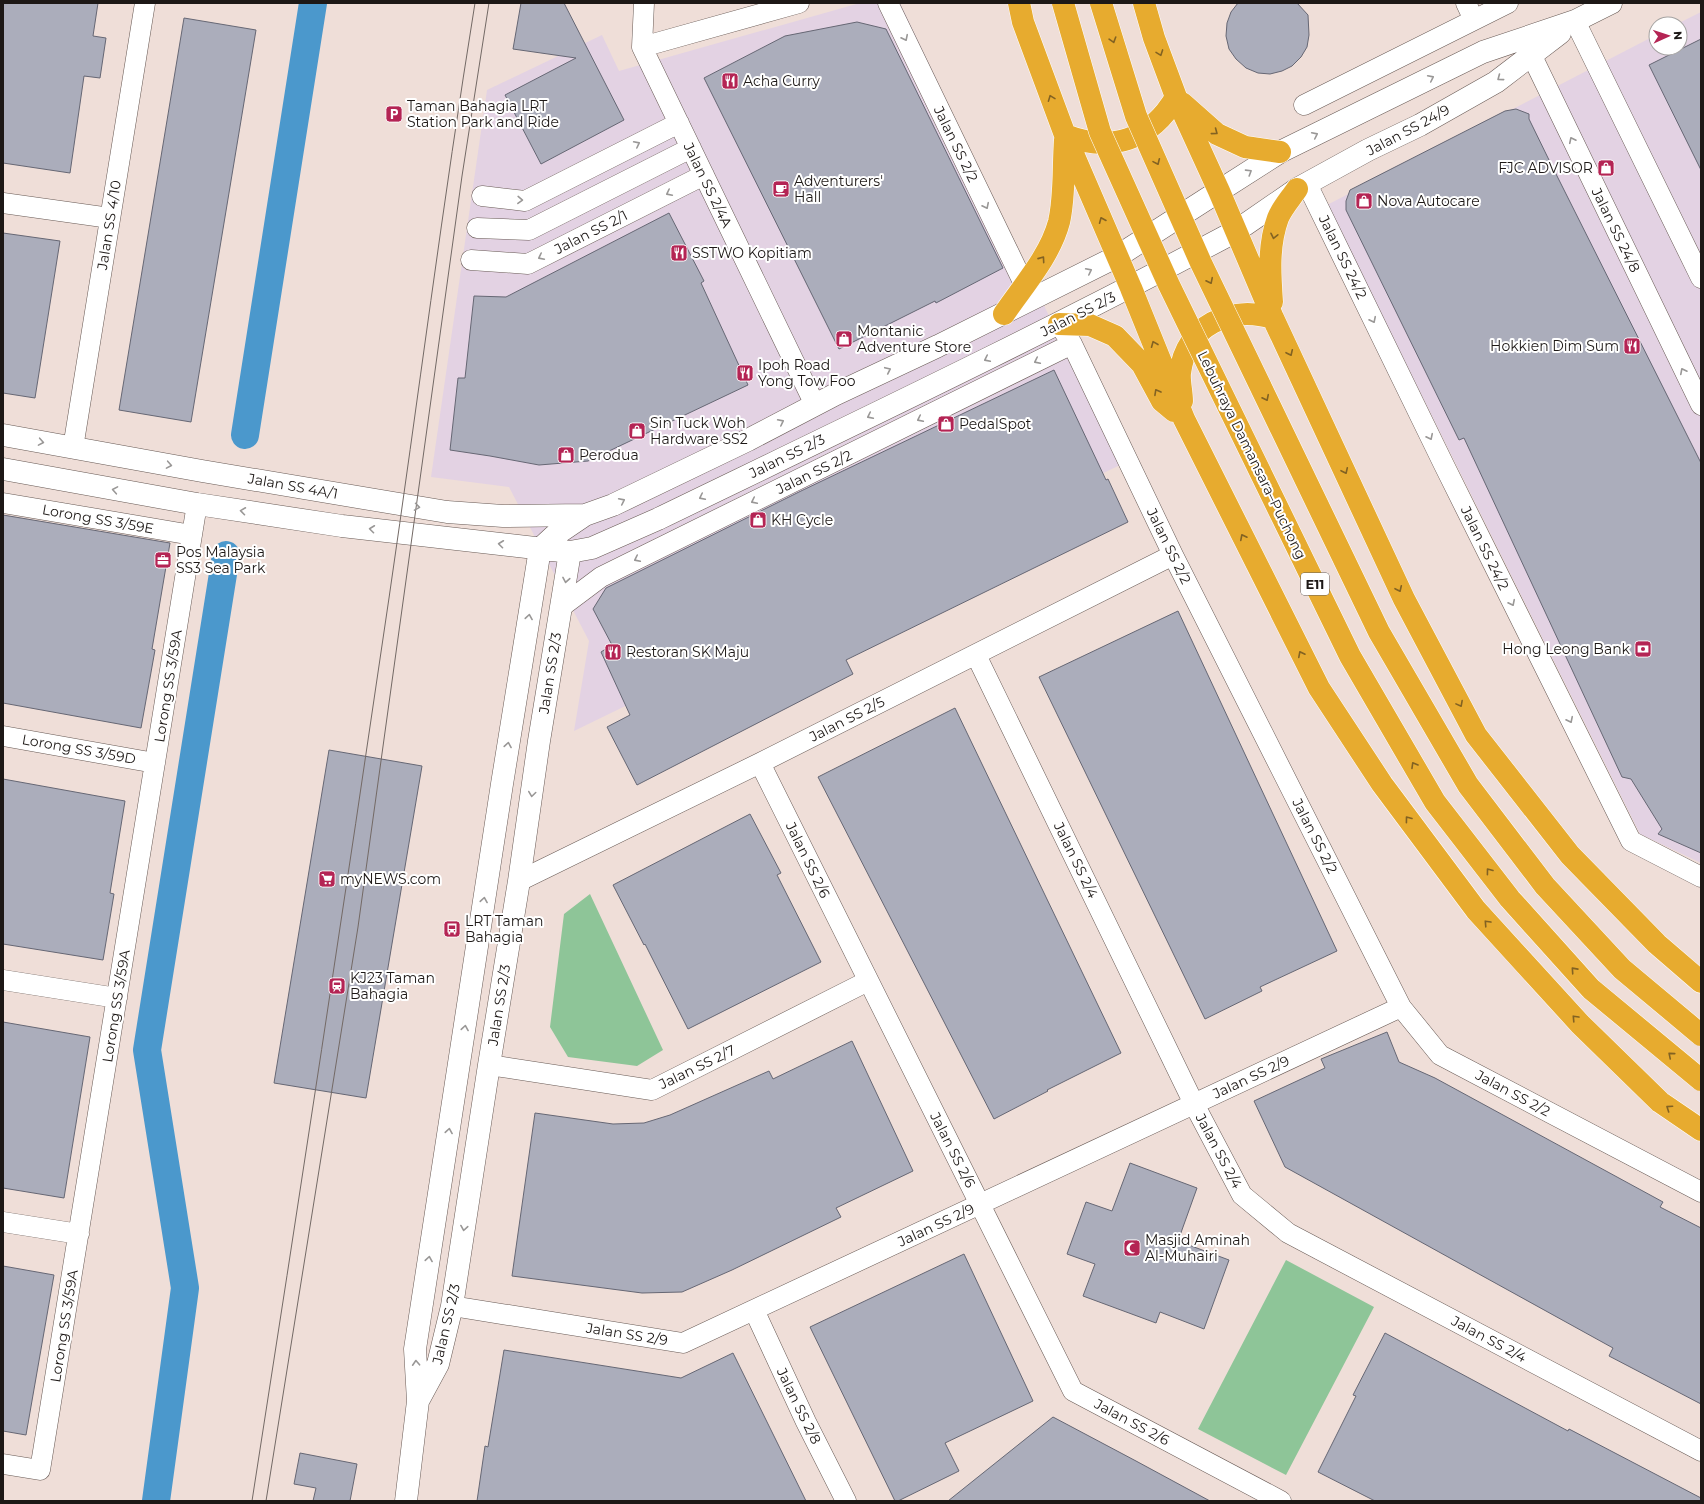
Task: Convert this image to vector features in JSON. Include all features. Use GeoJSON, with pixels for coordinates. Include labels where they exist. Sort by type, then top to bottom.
{"type":"FeatureCollection","features":[{"type":"Feature","properties":{"kind":"highway"},"geometry":{"type":"LineString","coordinates":[[1018,3],[1023,22],[1065,135],[1118,256],[1184,419],[1319,688],[1382,784],[1476,910],[1580,1024],[1660,1102],[1701,1130]]}},
{"type":"Feature","properties":{"kind":"highway","name":"Lebuhraya Damansara–Puchong"},"geometry":{"type":"LineString","coordinates":[[1063,3],[1100,132],[1169,285],[1350,656],[1435,802],[1510,899],[1591,989],[1701,1080]]}},
{"type":"Feature","properties":{"kind":"highway","name":"E11"},"geometry":{"type":"LineString","coordinates":[[1101,3],[1136,116],[1201,263],[1379,632],[1468,785],[1545,886],[1622,970],[1701,1035]]}},
{"type":"Feature","properties":{"kind":"highway"},"geometry":{"type":"LineString","coordinates":[[1144,3],[1154,38],[1176,97],[1273,318],[1404,599],[1476,735],[1570,855],[1657,944],[1701,982]]}},
{"type":"Feature","properties":{"kind":"highway"},"geometry":{"type":"LineString","coordinates":[[1065,135],[1078,140],[1100,144],[1135,137],[1148,130],[1159,120],[1176,97]]}},
{"type":"Feature","properties":{"kind":"highway"},"geometry":{"type":"LineString","coordinates":[[1176,97],[1217,134],[1245,147],[1280,152]]}},
{"type":"Feature","properties":{"kind":"highway"},"geometry":{"type":"LineString","coordinates":[[1004,314],[1046,252],[1058,222],[1062,194],[1065,135]]}},
{"type":"Feature","properties":{"kind":"highway"},"geometry":{"type":"LineString","coordinates":[[1273,318],[1270,267],[1273,239],[1278,217],[1302,187]]}},
{"type":"Feature","properties":{"kind":"highway"},"geometry":{"type":"LineString","coordinates":[[1184,419],[1180,374],[1186,354],[1197,336],[1207,326],[1232,314],[1260,314],[1273,318]]}},
{"type":"Feature","properties":{"kind":"highway"},"geometry":{"type":"LineString","coordinates":[[1060,324],[1090,325],[1115,336],[1142,364],[1162,401],[1184,419]]}},
{"type":"Feature","properties":{"kind":"main road","name":"Jalan SS 24/9"},"geometry":{"type":"LineString","coordinates":[[1118,256],[1280,152],[1484,52],[1575,21],[1611,3]]}},
{"type":"Feature","properties":{"kind":"main road","name":"Jalan SS 24/9"},"geometry":{"type":"LineString","coordinates":[[1236,231],[1302,187],[1368,150],[1420,125],[1496,82],[1575,21]]}},
{"type":"Feature","properties":{"kind":"main road","name":"Jalan SS 2/3"},"geometry":{"type":"LineString","coordinates":[[418,1402],[438,1364],[452,1306],[519,881],[539,741],[570,552],[592,548],[658,519],[1060,324],[1131,288],[1236,231]]}},
{"type":"Feature","properties":{"kind":"main road"},"geometry":{"type":"LineString","coordinates":[[547,542],[585,515],[613,505],[748,440],[815,405],[1004,314],[1118,256]]}},
{"type":"Feature","properties":{"kind":"main road","name":"Jalan SS 4A/1"},"geometry":{"type":"LineString","coordinates":[[3,435],[447,512],[503,516],[585,515]]}},
{"type":"Feature","properties":{"kind":"main road"},"geometry":{"type":"LineString","coordinates":[[3,469],[197,504],[342,526],[547,542],[570,552]]}},
{"type":"Feature","properties":{"kind":"main road"},"geometry":{"type":"LineString","coordinates":[[503,516],[532,525],[547,542]]}},
{"type":"Feature","properties":{"kind":"main road","name":"Jalan SS 2/3"},"geometry":{"type":"LineString","coordinates":[[406,1501],[418,1402],[415,1349],[503,776],[547,542]]}},
{"type":"Feature","properties":{"kind":"street","name":"Jalan SS 4/10"},"geometry":{"type":"LineString","coordinates":[[73,448],[145,3]]}},
{"type":"Feature","properties":{"kind":"street","name":"Jalan SS 2/4A"},"geometry":{"type":"LineString","coordinates":[[644,3],[642,47],[815,405]]}},
{"type":"Feature","properties":{"kind":"street"},"geometry":{"type":"LineString","coordinates":[[642,47],[799,3]]}},
{"type":"Feature","properties":{"kind":"street","name":"Jalan SS 2/2"},"geometry":{"type":"LineString","coordinates":[[888,3],[1024,284]]}},
{"type":"Feature","properties":{"kind":"street"},"geometry":{"type":"LineString","coordinates":[[1304,104],[1470,11],[1508,3]]}},
{"type":"Feature","properties":{"kind":"street"},"geometry":{"type":"LineString","coordinates":[[1575,21],[1701,278]]}},
{"type":"Feature","properties":{"kind":"street","name":"Jalan SS 24/8"},"geometry":{"type":"LineString","coordinates":[[1531,54],[1701,405]]}},
{"type":"Feature","properties":{"kind":"street"},"geometry":{"type":"LineString","coordinates":[[482,196],[525,201],[679,123]]}},
{"type":"Feature","properties":{"kind":"street"},"geometry":{"type":"LineString","coordinates":[[477,228],[529,230],[691,148]]}},
{"type":"Feature","properties":{"kind":"street","name":"Jalan SS 2/1"},"geometry":{"type":"LineString","coordinates":[[472,260],[528,264],[704,176]]}},
{"type":"Feature","properties":{"kind":"street","name":"Jalan SS 24/2"},"geometry":{"type":"LineString","coordinates":[[1302,187],[1444,465],[1631,841],[1701,877]]}},
{"type":"Feature","properties":{"kind":"street"},"geometry":{"type":"LineString","coordinates":[[3,203],[110,218]]}},
{"type":"Feature","properties":{"kind":"street","name":"Jalan SS 2/2"},"geometry":{"type":"LineString","coordinates":[[1060,324],[1072,344],[1173,556],[1401,1007],[1440,1055],[1701,1192]]}},
{"type":"Feature","properties":{"kind":"street","name":"Jalan SS 2/2"},"geometry":{"type":"LineString","coordinates":[[561,607],[601,577],[1072,344]]}},
{"type":"Feature","properties":{"kind":"street","name":"Lorong SS 3/59E"},"geometry":{"type":"LineString","coordinates":[[3,503],[192,535]]}},
{"type":"Feature","properties":{"kind":"street","name":"Lorong SS 3/59A"},"geometry":{"type":"LineString","coordinates":[[3,1464],[40,1470],[197,504]]}},
{"type":"Feature","properties":{"kind":"street","name":"Jalan SS 2/5"},"geometry":{"type":"LineString","coordinates":[[519,881],[760,763],[1173,556]]}},
{"type":"Feature","properties":{"kind":"street","name":"Jalan SS 2/4"},"geometry":{"type":"LineString","coordinates":[[976,655],[1194,1104],[1242,1195],[1288,1233],[1701,1450]]}},
{"type":"Feature","properties":{"kind":"street","name":"Lorong SS 3/59D"},"geometry":{"type":"LineString","coordinates":[[3,736],[155,763]]}},
{"type":"Feature","properties":{"kind":"street","name":"Jalan SS 2/6"},"geometry":{"type":"LineString","coordinates":[[760,763],[1073,1391],[1281,1501]]}},
{"type":"Feature","properties":{"kind":"street"},"geometry":{"type":"LineString","coordinates":[[3,980],[117,998]]}},
{"type":"Feature","properties":{"kind":"street","name":"Jalan SS 2/7"},"geometry":{"type":"LineString","coordinates":[[489,1065],[652,1090],[868,981]]}},
{"type":"Feature","properties":{"kind":"street","name":"Jalan SS 2/9"},"geometry":{"type":"LineString","coordinates":[[452,1306],[683,1343],[1401,1007]]}},
{"type":"Feature","properties":{"kind":"street"},"geometry":{"type":"LineString","coordinates":[[3,1222],[78,1234]]}},
{"type":"Feature","properties":{"kind":"street","name":"Jalan SS 2/8"},"geometry":{"type":"LineString","coordinates":[[754,1310],[806,1422],[846,1501]]}},
{"type":"Feature","properties":{"kind":"shaded area"},"geometry":{"type":"Polygon","coordinates":[[[860,3],[900,3],[1120,465],[574,731],[589,641],[509,487],[431,477],[487,90],[602,35],[619,71],[860,3]]]}},
{"type":"Feature","properties":{"kind":"shaded area"},"geometry":{"type":"Polygon","coordinates":[[[1701,12],[1701,863],[1640,834],[1327,205],[1648,39],[1648,56],[1688,56],[1688,18],[1701,12]]]}},
{"type":"Feature","properties":{"kind":"green space"},"geometry":{"type":"Polygon","coordinates":[[[590,894],[663,1050],[637,1066],[568,1057],[550,1027],[564,914],[590,894]]]}},
{"type":"Feature","properties":{"kind":"green space"},"geometry":{"type":"Polygon","coordinates":[[[1286,1260],[1374,1307],[1286,1475],[1198,1429],[1286,1260]]]}},
{"type":"Feature","properties":{"kind":"building"},"geometry":{"type":"Polygon","coordinates":[[[3,3],[98,3],[93,36],[106,38],[100,78],[84,76],[70,173],[3,163],[3,3]]]}},
{"type":"Feature","properties":{"kind":"building"},"geometry":{"type":"Polygon","coordinates":[[[521,3],[564,3],[624,120],[541,164],[505,95],[576,58],[513,49],[521,3]]]}},
{"type":"Feature","properties":{"kind":"building"},"geometry":{"type":"Polygon","coordinates":[[[1238,3],[1297,3],[1308,15],[1309,35],[1307,47],[1301,57],[1292,66],[1282,71],[1270,74],[1258,73],[1246,68],[1236,59],[1229,49],[1226,36],[1227,23],[1231,12],[1238,3]]]}},
{"type":"Feature","properties":{"kind":"building"},"geometry":{"type":"Polygon","coordinates":[[[184,18],[256,30],[191,422],[119,410],[184,18]]]}},
{"type":"Feature","properties":{"kind":"building"},"geometry":{"type":"Polygon","coordinates":[[[857,22],[886,29],[1003,268],[936,303],[935,301],[839,349],[704,78],[785,36],[857,22]]]}},
{"type":"Feature","properties":{"kind":"building"},"geometry":{"type":"Polygon","coordinates":[[[1701,39],[1701,170],[1649,65],[1667,56],[1688,56],[1688,46],[1701,39]]]}},
{"type":"Feature","properties":{"kind":"building"},"geometry":{"type":"Polygon","coordinates":[[[1516,109],[1529,114],[1529,119],[1550,162],[1701,463],[1701,853],[1658,834],[1662,829],[1631,779],[1622,777],[1464,438],[1459,440],[1346,210],[1346,201],[1350,190],[1505,111],[1516,109]]]}},
{"type":"Feature","properties":{"kind":"building"},"geometry":{"type":"Polygon","coordinates":[[[669,213],[704,281],[701,283],[748,385],[588,461],[539,465],[450,450],[458,378],[465,378],[474,296],[506,297],[669,213]]]}},
{"type":"Feature","properties":{"kind":"building"},"geometry":{"type":"Polygon","coordinates":[[[3,233],[60,241],[35,398],[3,393],[3,233]]]}},
{"type":"Feature","properties":{"kind":"building"},"geometry":{"type":"Polygon","coordinates":[[[1054,370],[1106,480],[1108,479],[1128,522],[846,660],[853,674],[637,785],[607,727],[630,715],[601,652],[612,645],[593,609],[606,588],[801,491],[1054,370]]]}},
{"type":"Feature","properties":{"kind":"building"},"geometry":{"type":"Polygon","coordinates":[[[3,515],[170,543],[152,649],[155,650],[141,728],[3,703],[3,515]]]}},
{"type":"Feature","properties":{"kind":"building"},"geometry":{"type":"Polygon","coordinates":[[[1178,611],[1337,951],[1260,987],[1262,991],[1205,1019],[1039,677],[1178,611]]]}},
{"type":"Feature","properties":{"kind":"building"},"geometry":{"type":"Polygon","coordinates":[[[955,708],[1121,1053],[1047,1090],[1048,1091],[994,1119],[818,777],[955,708]]]}},
{"type":"Feature","properties":{"kind":"building","name":"KJ23 Taman Bahagia"},"geometry":{"type":"Polygon","coordinates":[[[329,750],[422,766],[366,1098],[274,1083],[329,750]]]}},
{"type":"Feature","properties":{"kind":"building"},"geometry":{"type":"Polygon","coordinates":[[[3,779],[125,801],[110,893],[114,894],[103,960],[3,944],[3,779]]]}},
{"type":"Feature","properties":{"kind":"building"},"geometry":{"type":"Polygon","coordinates":[[[750,814],[781,873],[777,875],[821,962],[688,1029],[613,885],[750,814]]]}},
{"type":"Feature","properties":{"kind":"building"},"geometry":{"type":"Polygon","coordinates":[[[3,1022],[90,1037],[64,1198],[3,1188],[3,1022]]]}},
{"type":"Feature","properties":{"kind":"building"},"geometry":{"type":"Polygon","coordinates":[[[1387,1032],[1399,1062],[1435,1078],[1663,1202],[1660,1207],[1701,1228],[1701,1404],[1609,1356],[1613,1348],[1285,1167],[1254,1101],[1325,1068],[1321,1059],[1387,1032]]]}},
{"type":"Feature","properties":{"kind":"building"},"geometry":{"type":"Polygon","coordinates":[[[852,1041],[913,1171],[836,1208],[841,1217],[732,1270],[682,1292],[642,1293],[512,1276],[535,1113],[613,1124],[644,1123],[670,1115],[769,1071],[773,1079],[852,1041]]]}},
{"type":"Feature","properties":{"kind":"building","name":"Masjid Aminah Al-Muhairi"},"geometry":{"type":"Polygon","coordinates":[[[1130,1163],[1197,1188],[1178,1241],[1229,1260],[1204,1329],[1160,1312],[1156,1323],[1083,1296],[1095,1264],[1067,1254],[1086,1202],[1112,1211],[1130,1163]]]}},
{"type":"Feature","properties":{"kind":"building"},"geometry":{"type":"Polygon","coordinates":[[[964,1254],[1033,1401],[945,1443],[959,1471],[898,1501],[895,1501],[810,1327],[964,1254]]]}},
{"type":"Feature","properties":{"kind":"building"},"geometry":{"type":"Polygon","coordinates":[[[3,1266],[54,1275],[26,1435],[3,1431],[3,1266]]]}},
{"type":"Feature","properties":{"kind":"building"},"geometry":{"type":"Polygon","coordinates":[[[1385,1333],[1568,1431],[1569,1429],[1701,1498],[1701,1501],[1375,1501],[1318,1472],[1356,1396],[1353,1395],[1385,1333]]]}},
{"type":"Feature","properties":{"kind":"building"},"geometry":{"type":"Polygon","coordinates":[[[504,1350],[681,1378],[733,1353],[806,1501],[477,1501],[485,1446],[488,1447],[504,1350]]]}},
{"type":"Feature","properties":{"kind":"building"},"geometry":{"type":"Polygon","coordinates":[[[1053,1417],[1136,1461],[1210,1501],[948,1501],[1053,1417]]]}},
{"type":"Feature","properties":{"kind":"building"},"geometry":{"type":"Polygon","coordinates":[[[300,1453],[357,1464],[350,1501],[313,1501],[316,1488],[294,1484],[300,1453]]]}},
{"type":"Feature","properties":{"kind":"waterway"},"geometry":{"type":"LineString","coordinates":[[245,435],[313,3]]}},
{"type":"Feature","properties":{"kind":"waterway"},"geometry":{"type":"LineString","coordinates":[[156,1501],[185,1288],[147,1050],[226,555]]}},
{"type":"Feature","properties":{"kind":"tram line"},"geometry":{"type":"LineString","coordinates":[[252,1501],[356,824],[452,152],[475,3]]}},
{"type":"Feature","properties":{"kind":"tram line"},"geometry":{"type":"LineString","coordinates":[[266,1501],[358,927],[462,176],[489,3]]}},
{"type":"Feature","properties":{"kind":"place","name":"Acha Curry"},"geometry":{"type":"Point","coordinates":[730,81]}},
{"type":"Feature","properties":{"kind":"place","name":"Taman Bahagia LRT Station Park and Ride"},"geometry":{"type":"Point","coordinates":[394,114]}},
{"type":"Feature","properties":{"kind":"place","name":"FJC ADVISOR"},"geometry":{"type":"Point","coordinates":[1606,168]}},
{"type":"Feature","properties":{"kind":"place","name":"Adventurers' Hall"},"geometry":{"type":"Point","coordinates":[781,189]}},
{"type":"Feature","properties":{"kind":"place","name":"Nova Autocare"},"geometry":{"type":"Point","coordinates":[1364,201]}},
{"type":"Feature","properties":{"kind":"place","name":"SSTWO Kopitiam"},"geometry":{"type":"Point","coordinates":[679,253]}},
{"type":"Feature","properties":{"kind":"place","name":"Montanic Adventure Store"},"geometry":{"type":"Point","coordinates":[844,339]}},
{"type":"Feature","properties":{"kind":"place","name":"Hokkien Dim Sum"},"geometry":{"type":"Point","coordinates":[1632,346]}},
{"type":"Feature","properties":{"kind":"place","name":"Ipoh Road Yong Tow Foo"},"geometry":{"type":"Point","coordinates":[745,373]}},
{"type":"Feature","properties":{"kind":"place","name":"PedalSpot"},"geometry":{"type":"Point","coordinates":[946,424]}},
{"type":"Feature","properties":{"kind":"place","name":"Sin Tuck Woh Hardware SS2"},"geometry":{"type":"Point","coordinates":[637,431]}},
{"type":"Feature","properties":{"kind":"place","name":"Perodua"},"geometry":{"type":"Point","coordinates":[566,455]}},
{"type":"Feature","properties":{"kind":"place","name":"KH Cycle"},"geometry":{"type":"Point","coordinates":[758,520]}},
{"type":"Feature","properties":{"kind":"place","name":"Pos Malaysia SS3 Sea Park"},"geometry":{"type":"Point","coordinates":[163,560]}},
{"type":"Feature","properties":{"kind":"place","name":"Hong Leong Bank"},"geometry":{"type":"Point","coordinates":[1643,649]}},
{"type":"Feature","properties":{"kind":"place","name":"Restoran SK Maju"},"geometry":{"type":"Point","coordinates":[613,652]}},
{"type":"Feature","properties":{"kind":"place","name":"myNEWS.com"},"geometry":{"type":"Point","coordinates":[327,879]}},
{"type":"Feature","properties":{"kind":"place","name":"LRT Taman Bahagia"},"geometry":{"type":"Point","coordinates":[452,929]}},
{"type":"Feature","properties":{"kind":"place","name":"KJ23 Taman Bahagia"},"geometry":{"type":"Point","coordinates":[337,986]}},
{"type":"Feature","properties":{"kind":"place","name":"Masjid Aminah Al-Muhairi"},"geometry":{"type":"Point","coordinates":[1132,1248]}}]}
